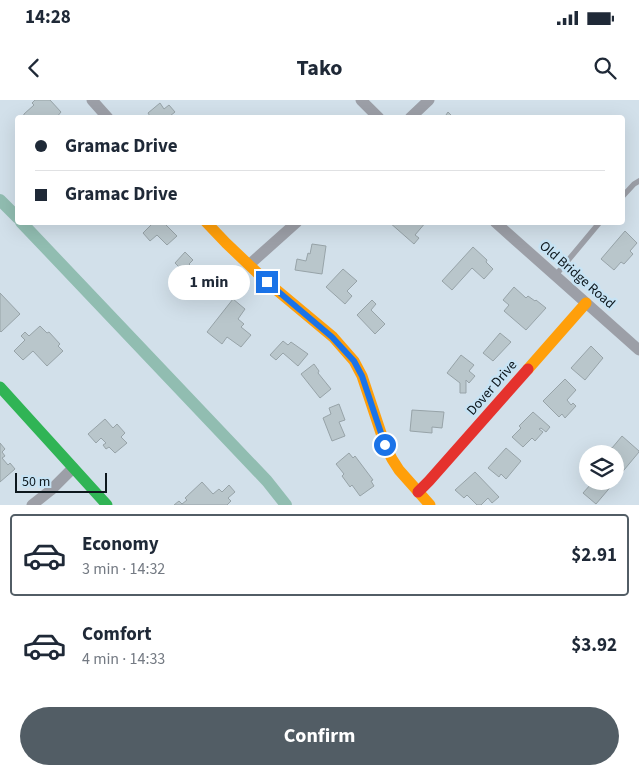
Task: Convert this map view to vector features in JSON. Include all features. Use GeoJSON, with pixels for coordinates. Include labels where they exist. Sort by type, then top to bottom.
{"type":"FeatureCollection","features":[{"type":"Feature","properties":{"kind":"street"},"geometry":{"type":"LineString","coordinates":[[92,100],[105,115]]}},
{"type":"Feature","properties":{"kind":"street"},"geometry":{"type":"LineString","coordinates":[[361,100],[376,115]]}},
{"type":"Feature","properties":{"kind":"street"},"geometry":{"type":"LineString","coordinates":[[413,115],[429,100]]}},
{"type":"Feature","properties":{"kind":"street"},"geometry":{"type":"LineString","coordinates":[[209,225],[267,282],[332,337],[354,361],[362,376],[385,445],[392,459],[399,470],[430,505]]}},
{"type":"Feature","properties":{"kind":"street"},"geometry":{"type":"LineString","coordinates":[[250,264],[294,225]]}},
{"type":"Feature","properties":{"kind":"street","name":"Old Bridge Road"},"geometry":{"type":"LineString","coordinates":[[498,225],[639,350]]}},
{"type":"Feature","properties":{"kind":"street","name":"Dover Drive"},"geometry":{"type":"LineString","coordinates":[[418,492],[586,303]]}},
{"type":"Feature","properties":{"kind":"street"},"geometry":{"type":"LineString","coordinates":[[0,388],[107,505]]}},
{"type":"Feature","properties":{"kind":"street"},"geometry":{"type":"LineString","coordinates":[[32,505],[51,490],[73,468]]}},
{"type":"Feature","properties":{"kind":"lane"},"geometry":{"type":"LineString","coordinates":[[625,194],[639,181]]}},
{"type":"Feature","properties":{"kind":"lane"},"geometry":{"type":"LineString","coordinates":[[555,276],[598,225]]}},
{"type":"Feature","properties":{"kind":"building"},"geometry":{"type":"Polygon","coordinates":[[[35,100],[50,100],[61,112],[58,115],[24,115],[34,105],[32,103],[35,100]]]}},
{"type":"Feature","properties":{"kind":"building"},"geometry":{"type":"Polygon","coordinates":[[[160,103],[164,109],[169,105],[175,112],[171,115],[149,115],[148,113],[160,103]]]}},
{"type":"Feature","properties":{"kind":"building"},"geometry":{"type":"Polygon","coordinates":[[[151,225],[166,225],[177,236],[167,245],[157,235],[150,241],[143,233],[151,225]]]}},
{"type":"Feature","properties":{"kind":"building"},"geometry":{"type":"Polygon","coordinates":[[[392,225],[423,225],[415,235],[419,238],[414,244],[392,225]]]}},
{"type":"Feature","properties":{"kind":"building"},"geometry":{"type":"Polygon","coordinates":[[[625,231],[637,243],[630,251],[633,254],[624,264],[621,262],[614,270],[601,259],[625,231]]]}},
{"type":"Feature","properties":{"kind":"building"},"geometry":{"type":"Polygon","coordinates":[[[312,244],[326,246],[322,274],[295,270],[297,259],[306,261],[312,244]]]}},
{"type":"Feature","properties":{"kind":"building"},"geometry":{"type":"Polygon","coordinates":[[[473,247],[487,260],[486,262],[493,269],[484,279],[472,268],[452,290],[442,281],[473,247]]]}},
{"type":"Feature","properties":{"kind":"building"},"geometry":{"type":"Polygon","coordinates":[[[185,252],[193,260],[189,264],[199,274],[197,277],[204,283],[194,293],[188,287],[183,292],[172,281],[183,271],[175,263],[185,252]]]}},
{"type":"Feature","properties":{"kind":"building"},"geometry":{"type":"Polygon","coordinates":[[[343,269],[357,281],[347,291],[352,296],[345,304],[326,287],[343,269]]]}},
{"type":"Feature","properties":{"kind":"building"},"geometry":{"type":"Polygon","coordinates":[[[514,287],[526,298],[528,296],[536,300],[546,308],[526,330],[504,311],[509,305],[503,300],[514,287]]]}},
{"type":"Feature","properties":{"kind":"building"},"geometry":{"type":"Polygon","coordinates":[[[0,293],[20,314],[1,332],[0,331],[0,293]]]}},
{"type":"Feature","properties":{"kind":"building"},"geometry":{"type":"Polygon","coordinates":[[[233,299],[245,309],[238,319],[244,324],[241,327],[251,335],[241,347],[227,337],[222,344],[207,332],[233,299]]]}},
{"type":"Feature","properties":{"kind":"building"},"geometry":{"type":"Polygon","coordinates":[[[372,300],[376,304],[371,310],[385,324],[375,334],[357,315],[372,300]]]}},
{"type":"Feature","properties":{"kind":"building"},"geometry":{"type":"Polygon","coordinates":[[[40,326],[47,333],[49,332],[60,344],[58,346],[63,351],[47,366],[33,351],[23,360],[14,351],[25,340],[21,336],[25,332],[29,336],[40,326]]]}},
{"type":"Feature","properties":{"kind":"building"},"geometry":{"type":"Polygon","coordinates":[[[500,333],[511,342],[493,361],[483,353],[500,333]]]}},
{"type":"Feature","properties":{"kind":"building"},"geometry":{"type":"Polygon","coordinates":[[[283,341],[288,345],[291,342],[308,354],[298,366],[283,353],[276,360],[270,355],[283,341]]]}},
{"type":"Feature","properties":{"kind":"building"},"geometry":{"type":"Polygon","coordinates":[[[591,346],[603,358],[585,380],[571,368],[591,346]]]}},
{"type":"Feature","properties":{"kind":"building"},"geometry":{"type":"Polygon","coordinates":[[[461,355],[474,365],[469,371],[475,376],[469,383],[466,380],[466,393],[460,393],[460,383],[447,373],[461,355]]]}},
{"type":"Feature","properties":{"kind":"building"},"geometry":{"type":"Polygon","coordinates":[[[314,364],[319,371],[318,373],[331,389],[320,398],[301,374],[314,364]]]}},
{"type":"Feature","properties":{"kind":"building"},"geometry":{"type":"Polygon","coordinates":[[[565,379],[576,390],[567,400],[571,405],[573,403],[576,406],[565,418],[562,414],[559,417],[543,401],[565,379]]]}},
{"type":"Feature","properties":{"kind":"building"},"geometry":{"type":"Polygon","coordinates":[[[339,404],[345,420],[339,422],[345,436],[332,441],[323,418],[331,414],[329,408],[339,404]]]}},
{"type":"Feature","properties":{"kind":"building"},"geometry":{"type":"Polygon","coordinates":[[[412,410],[444,412],[442,428],[432,427],[432,433],[410,431],[412,410]]]}},
{"type":"Feature","properties":{"kind":"building"},"geometry":{"type":"Polygon","coordinates":[[[533,412],[550,427],[546,432],[541,428],[539,429],[543,432],[535,441],[532,438],[523,447],[512,437],[521,428],[519,426],[533,412]]]}},
{"type":"Feature","properties":{"kind":"building"},"geometry":{"type":"Polygon","coordinates":[[[105,419],[113,428],[117,424],[125,433],[121,437],[127,443],[115,453],[109,447],[106,449],[103,445],[106,443],[101,438],[96,443],[88,434],[105,419]]]}},
{"type":"Feature","properties":{"kind":"building"},"geometry":{"type":"Polygon","coordinates":[[[622,436],[639,451],[624,470],[624,445],[614,445],[622,436]]]}},
{"type":"Feature","properties":{"kind":"building"},"geometry":{"type":"Polygon","coordinates":[[[0,443],[5,449],[2,452],[5,456],[2,458],[15,469],[0,482],[0,443]]]}},
{"type":"Feature","properties":{"kind":"building"},"geometry":{"type":"Polygon","coordinates":[[[506,448],[521,461],[506,479],[501,474],[499,477],[488,468],[506,448]]]}},
{"type":"Feature","properties":{"kind":"building"},"geometry":{"type":"Polygon","coordinates":[[[349,453],[353,458],[355,456],[373,480],[371,481],[374,486],[360,496],[352,485],[350,487],[342,476],[344,474],[336,464],[349,453]]]}},
{"type":"Feature","properties":{"kind":"building"},"geometry":{"type":"Polygon","coordinates":[[[475,472],[499,497],[492,503],[488,498],[481,505],[477,505],[467,495],[464,498],[455,490],[475,472]]]}},
{"type":"Feature","properties":{"kind":"building"},"geometry":{"type":"Polygon","coordinates":[[[202,482],[213,494],[219,489],[222,492],[229,485],[235,492],[228,498],[231,501],[227,505],[174,505],[179,501],[182,504],[187,500],[185,498],[202,482]]]}},
{"type":"Feature","properties":{"kind":"building"},"geometry":{"type":"Polygon","coordinates":[[[586,490],[608,490],[596,504],[583,493],[586,490]]]}},
{"type":"Feature","properties":{"kind":"waterway"},"geometry":{"type":"LineString","coordinates":[[0,200],[15,215]]}},
{"type":"Feature","properties":{"kind":"waterway"},"geometry":{"type":"LineString","coordinates":[[24,225],[267,481],[286,505]]}},
{"type":"Feature","properties":{"kind":"traffic: fast"},"geometry":{"type":"LineString","coordinates":[[0,387],[107,505]]}},
{"type":"Feature","properties":{"kind":"traffic: slow"},"geometry":{"type":"LineString","coordinates":[[209,225],[267,282],[333,337],[354,361],[362,376],[385,445],[392,459],[399,470],[430,505]]}},
{"type":"Feature","properties":{"kind":"traffic: slow"},"geometry":{"type":"LineString","coordinates":[[528,369],[586,303]]}},
{"type":"Feature","properties":{"kind":"traffic: jam"},"geometry":{"type":"LineString","coordinates":[[418,492],[528,369]]}},
{"type":"Feature","properties":{"kind":"route"},"geometry":{"type":"LineString","coordinates":[[267,282],[332,337],[354,361],[362,376],[385,445]]}}]}
